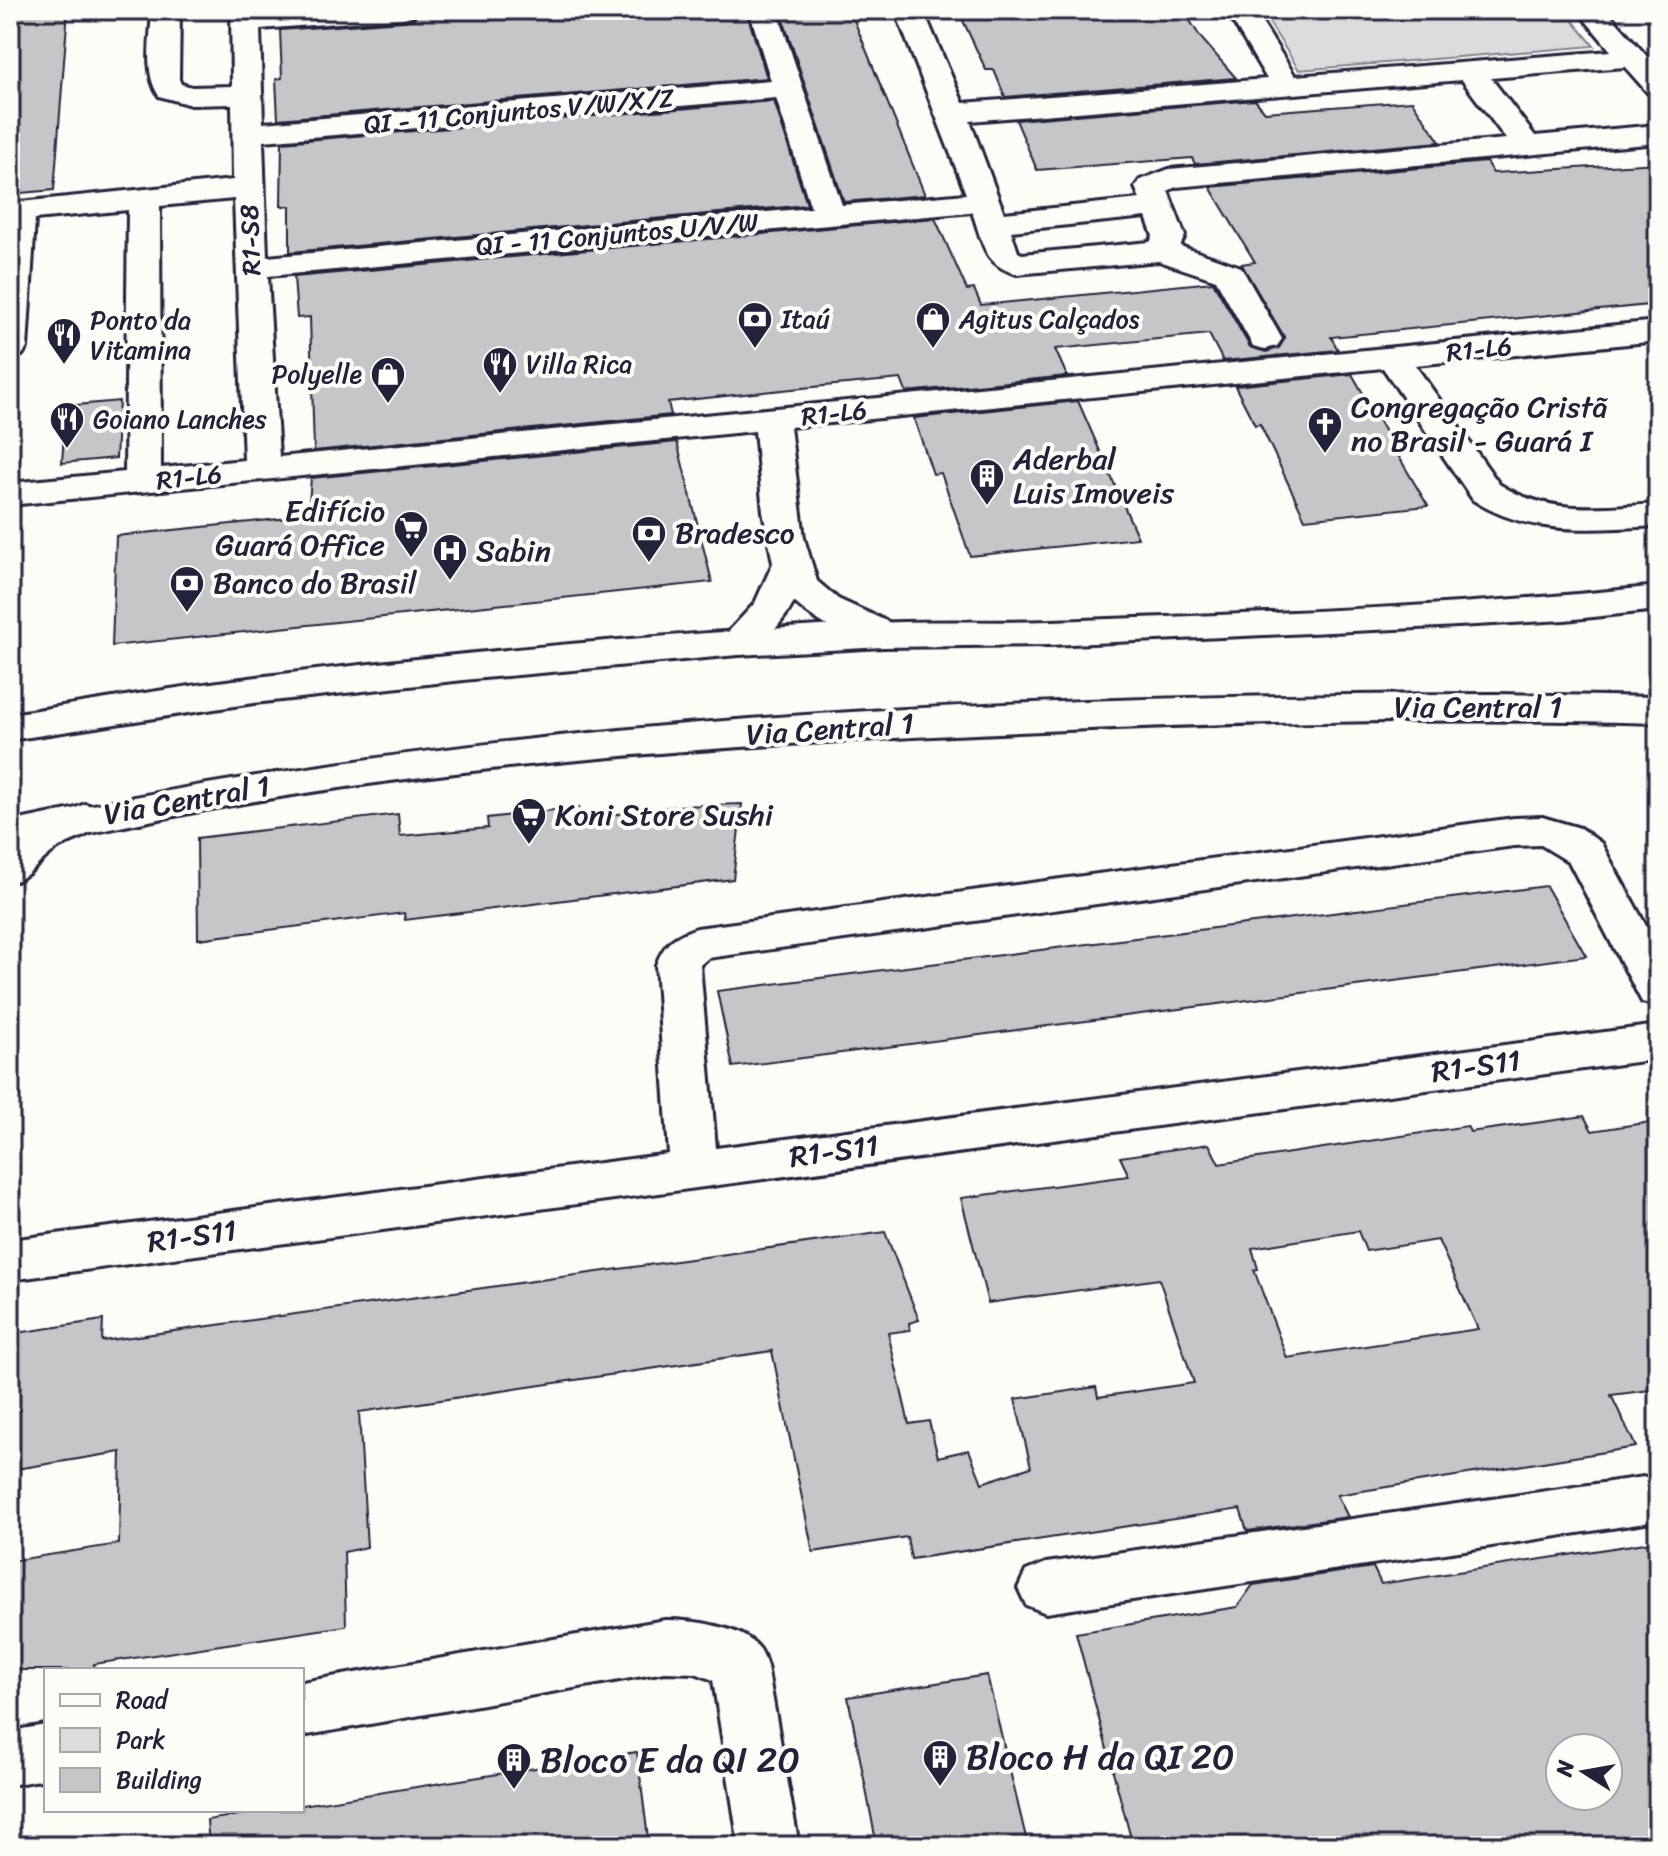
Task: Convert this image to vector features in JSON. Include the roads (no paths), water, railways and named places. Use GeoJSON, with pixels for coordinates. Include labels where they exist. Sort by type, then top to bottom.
{"type":"FeatureCollection","features":[{"type":"Feature","properties":{"kind":"street"},"geometry":{"type":"LineString","coordinates":[[166,10],[164,79],[169,90],[191,96],[248,95]]}},
{"type":"Feature","properties":{"kind":"street"},"geometry":{"type":"LineString","coordinates":[[246,16],[403,10]]}},
{"type":"Feature","properties":{"kind":"street"},"geometry":{"type":"LineString","coordinates":[[763,10],[829,215]]}},
{"type":"Feature","properties":{"kind":"street"},"geometry":{"type":"LineString","coordinates":[[909,10],[952,113],[1004,257],[1017,264],[1162,251],[1229,274],[1265,339]]}},
{"type":"Feature","properties":{"kind":"street"},"geometry":{"type":"LineString","coordinates":[[1240,10],[1286,86]]}},
{"type":"Feature","properties":{"kind":"street"},"geometry":{"type":"LineString","coordinates":[[1591,10],[1658,87]]}},
{"type":"Feature","properties":{"kind":"street","name":"R1-S8"},"geometry":{"type":"LineString","coordinates":[[246,16],[251,268],[262,469]]}},
{"type":"Feature","properties":{"kind":"street"},"geometry":{"type":"LineString","coordinates":[[952,113],[1632,58]]}},
{"type":"Feature","properties":{"kind":"street"},"geometry":{"type":"LineString","coordinates":[[1470,71],[1527,146]]}},
{"type":"Feature","properties":{"kind":"street","name":"QI - 11 Conjuntos V/W/X/Z"},"geometry":{"type":"LineString","coordinates":[[249,133],[788,88]]}},
{"type":"Feature","properties":{"kind":"street"},"geometry":{"type":"LineString","coordinates":[[1162,251],[1169,236],[1151,187],[1169,178],[1658,134]]}},
{"type":"Feature","properties":{"kind":"street"},"geometry":{"type":"LineString","coordinates":[[10,348],[15,212],[249,188]]}},
{"type":"Feature","properties":{"kind":"street"},"geometry":{"type":"LineString","coordinates":[[143,482],[144,198]]}},
{"type":"Feature","properties":{"kind":"street","name":"QI - 11 Conjuntos U/V/W"},"geometry":{"type":"LineString","coordinates":[[251,268],[829,215],[1158,206]]}},
{"type":"Feature","properties":{"kind":"street","name":"R1-L6"},"geometry":{"type":"LineString","coordinates":[[10,494],[1656,333]]}},
{"type":"Feature","properties":{"kind":"street"},"geometry":{"type":"LineString","coordinates":[[1393,358],[1486,492],[1504,507],[1540,516],[1566,518],[1658,515]]}},
{"type":"Feature","properties":{"kind":"street"},"geometry":{"type":"LineString","coordinates":[[771,419],[790,566],[804,591],[824,608],[883,635]]}},
{"type":"Feature","properties":{"kind":"street"},"geometry":{"type":"LineString","coordinates":[[738,643],[772,608],[790,566]]}},
{"type":"Feature","properties":{"kind":"street"},"geometry":{"type":"LineString","coordinates":[[13,720],[473,666],[738,643],[883,635],[1050,633],[1315,621],[1565,608],[1658,598]]}},
{"type":"Feature","properties":{"kind":"street","name":"Via Central 1"},"geometry":{"type":"LineString","coordinates":[[10,836],[85,818],[246,788],[574,746],[889,724],[1143,713],[1514,704],[1658,710]]}},
{"type":"Feature","properties":{"kind":"street"},"geometry":{"type":"LineString","coordinates":[[10,868],[41,839],[85,818]]}},
{"type":"Feature","properties":{"kind":"street"},"geometry":{"type":"LineString","coordinates":[[695,1170],[687,1107],[678,965],[682,954],[697,944],[1514,832],[1542,831],[1565,838],[1586,853],[1658,990]]}},
{"type":"Feature","properties":{"kind":"street","name":"R1-S11"},"geometry":{"type":"LineString","coordinates":[[10,1260],[1658,1042]]}},
{"type":"Feature","properties":{"kind":"street"},"geometry":{"type":"LineString","coordinates":[[1046,1588],[1658,1498]]}},
{"type":"Feature","properties":{"kind":"street"},"geometry":{"type":"LineString","coordinates":[[304,1709],[665,1646],[695,1645],[721,1652],[739,1666],[769,1846]]}},
{"type":"Feature","properties":{"kind":"street"},"geometry":{"type":"LineString","coordinates":[[10,1758],[44,1752]]}},
{"type":"Feature","properties":{"kind":"place","name":"Itaú"},"geometry":{"type":"Point","coordinates":[755,350]}},
{"type":"Feature","properties":{"kind":"place","name":"Agitus Calçados"},"geometry":{"type":"Point","coordinates":[933,350]}},
{"type":"Feature","properties":{"kind":"place","name":"Ponto da Vitamina"},"geometry":{"type":"Point","coordinates":[64,366]}},
{"type":"Feature","properties":{"kind":"place","name":"Villa Rica"},"geometry":{"type":"Point","coordinates":[500,395]}},
{"type":"Feature","properties":{"kind":"place","name":"Polyelle"},"geometry":{"type":"Point","coordinates":[388,405]}},
{"type":"Feature","properties":{"kind":"place","name":"Goiano Lanches"},"geometry":{"type":"Point","coordinates":[67,450]}},
{"type":"Feature","properties":{"kind":"place","name":"Congregação Cristã no Brasil - Guará I"},"geometry":{"type":"Point","coordinates":[1325,455]}},
{"type":"Feature","properties":{"kind":"place","name":"Aderbal Luis Imoveis"},"geometry":{"type":"Point","coordinates":[987,507]}},
{"type":"Feature","properties":{"kind":"place","name":"Edifício Guará Office"},"geometry":{"type":"Point","coordinates":[411,559]}},
{"type":"Feature","properties":{"kind":"place","name":"Bradesco"},"geometry":{"type":"Point","coordinates":[649,564]}},
{"type":"Feature","properties":{"kind":"place","name":"Sabin"},"geometry":{"type":"Point","coordinates":[450,582]}},
{"type":"Feature","properties":{"kind":"place","name":"Banco do Brasil"},"geometry":{"type":"Point","coordinates":[187,614]}},
{"type":"Feature","properties":{"kind":"place","name":"Koni Store Sushi"},"geometry":{"type":"Point","coordinates":[529,846]}},
{"type":"Feature","properties":{"kind":"place","name":"Bloco H da QI 20"},"geometry":{"type":"Point","coordinates":[940,1788]}},
{"type":"Feature","properties":{"kind":"place","name":"Bloco E da QI 20"},"geometry":{"type":"Point","coordinates":[514,1791]}}]}
